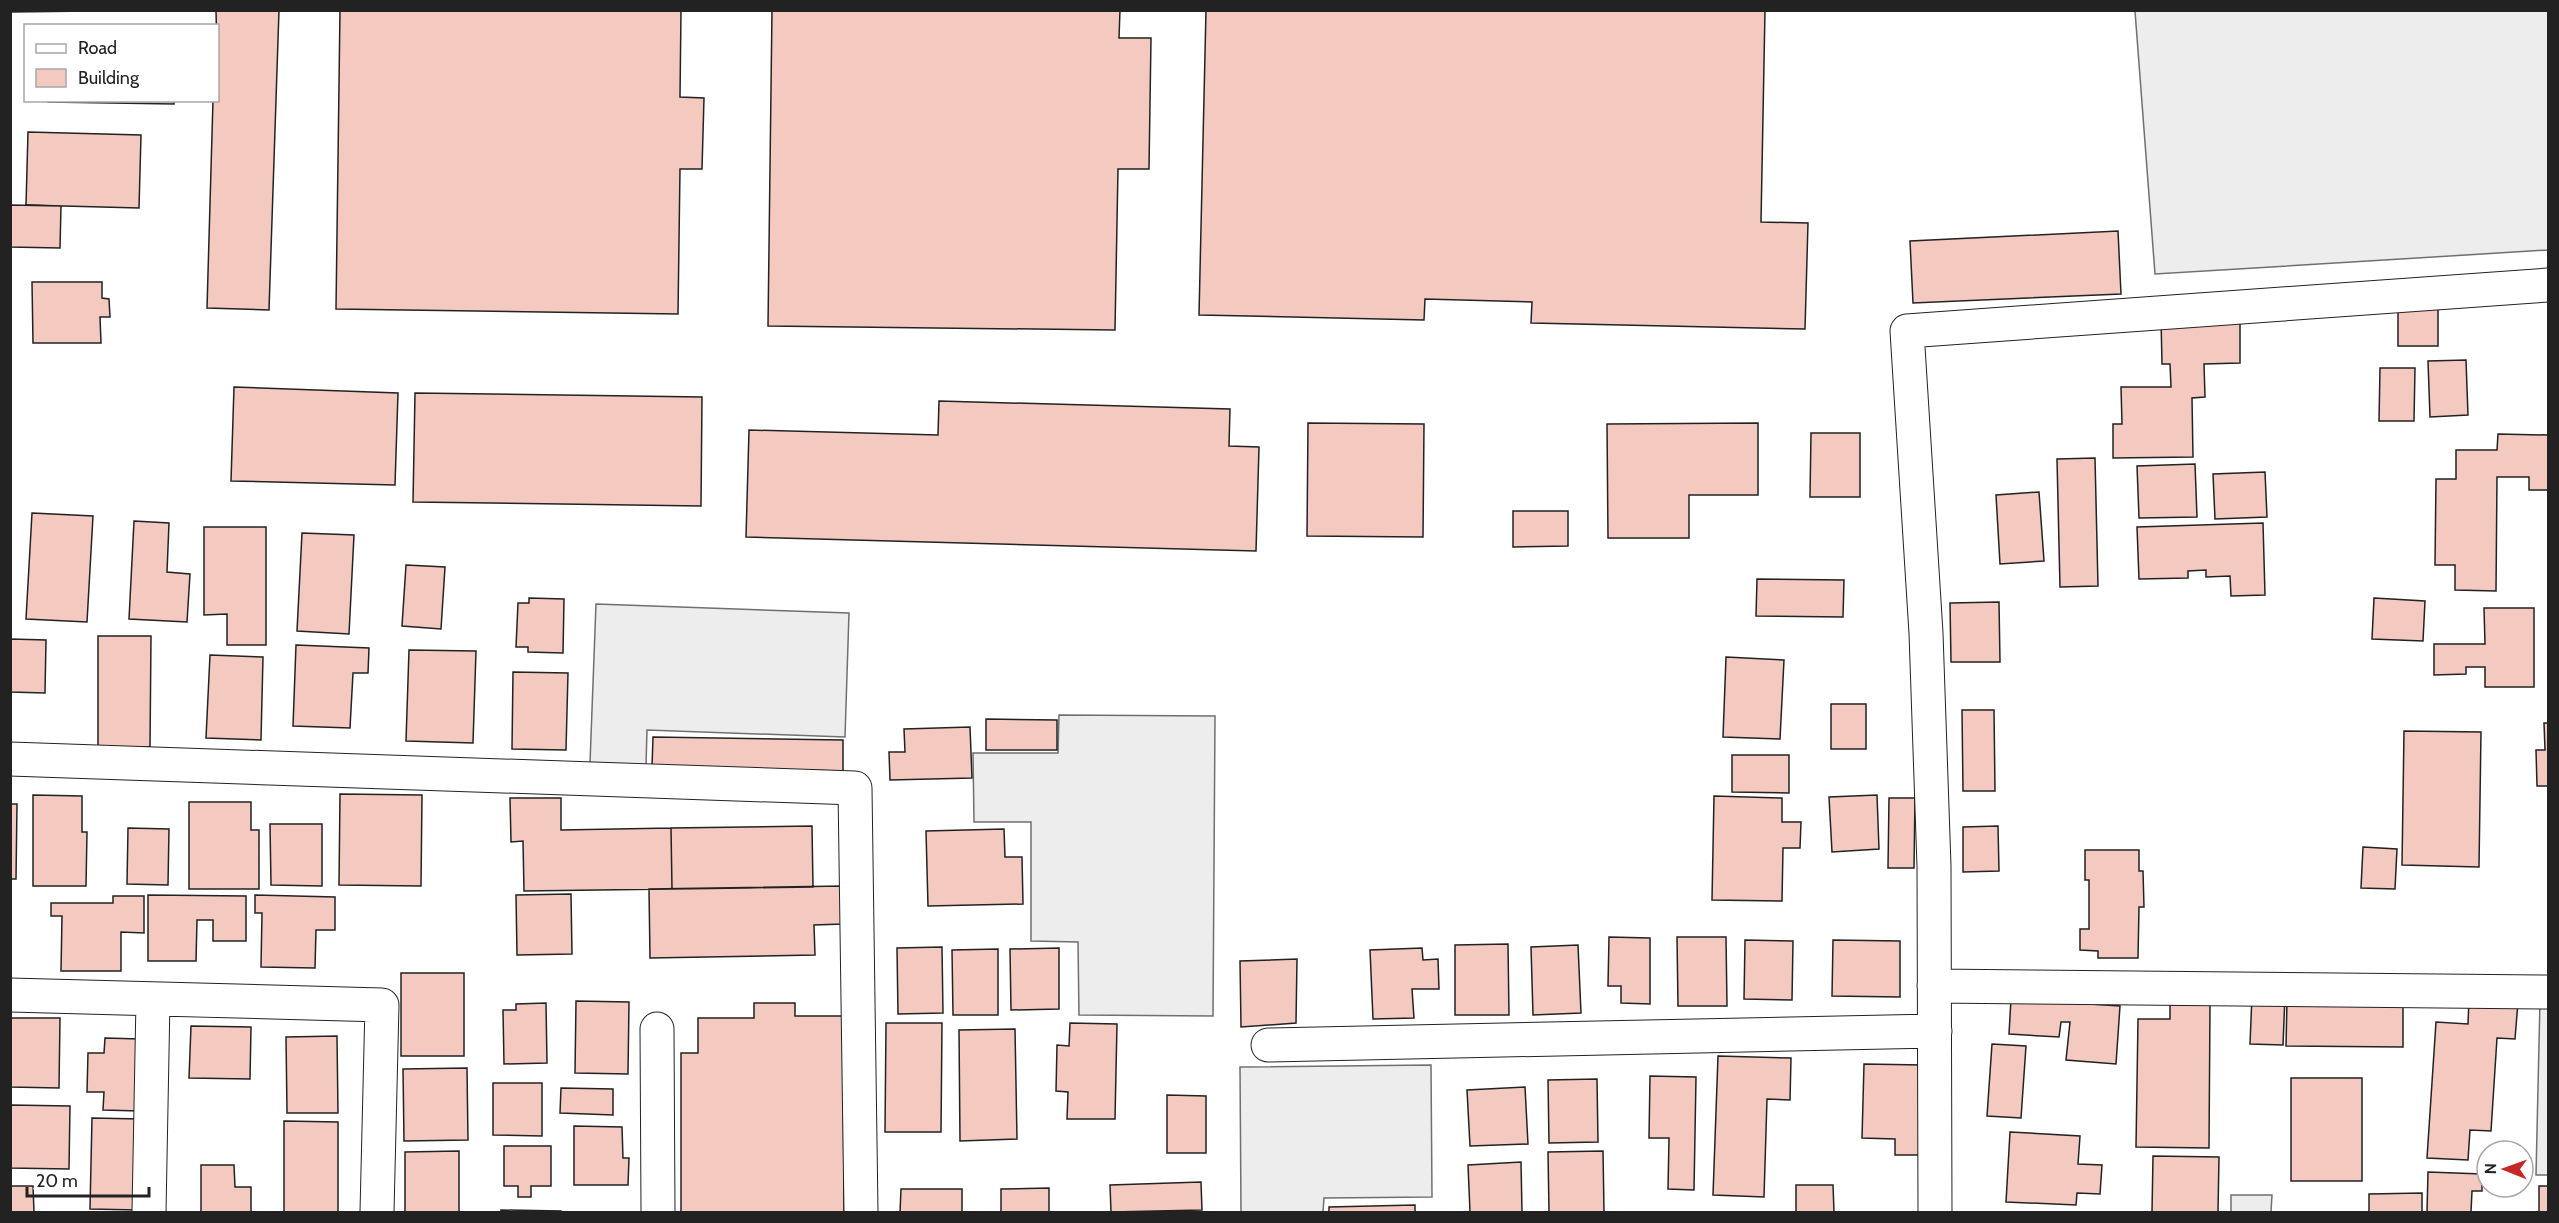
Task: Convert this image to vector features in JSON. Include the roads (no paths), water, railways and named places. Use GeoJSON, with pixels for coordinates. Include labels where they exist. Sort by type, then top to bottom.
{"type":"FeatureCollection","features":[{"type":"Feature","properties":{"kind":"street"},"geometry":{"type":"LineString","coordinates":[[1935,1212],[1934,866],[1926,633],[1907,331],[2548,285]]}},
{"type":"Feature","properties":{"kind":"street"},"geometry":{"type":"LineString","coordinates":[[10,759],[855,788],[861,1212]]}},
{"type":"Feature","properties":{"kind":"street"},"geometry":{"type":"LineString","coordinates":[[1934,986],[2548,992]]}},
{"type":"Feature","properties":{"kind":"street"},"geometry":{"type":"LineString","coordinates":[[10,995],[382,1005],[377,1212]]}},
{"type":"Feature","properties":{"kind":"street"},"geometry":{"type":"LineString","coordinates":[[149,1212],[153,1000]]}},
{"type":"Feature","properties":{"kind":"street"},"geometry":{"type":"LineString","coordinates":[[657,1029],[657,1212]]}},
{"type":"Feature","properties":{"kind":"street"},"geometry":{"type":"LineString","coordinates":[[1268,1045],[1935,1031]]}}]}
